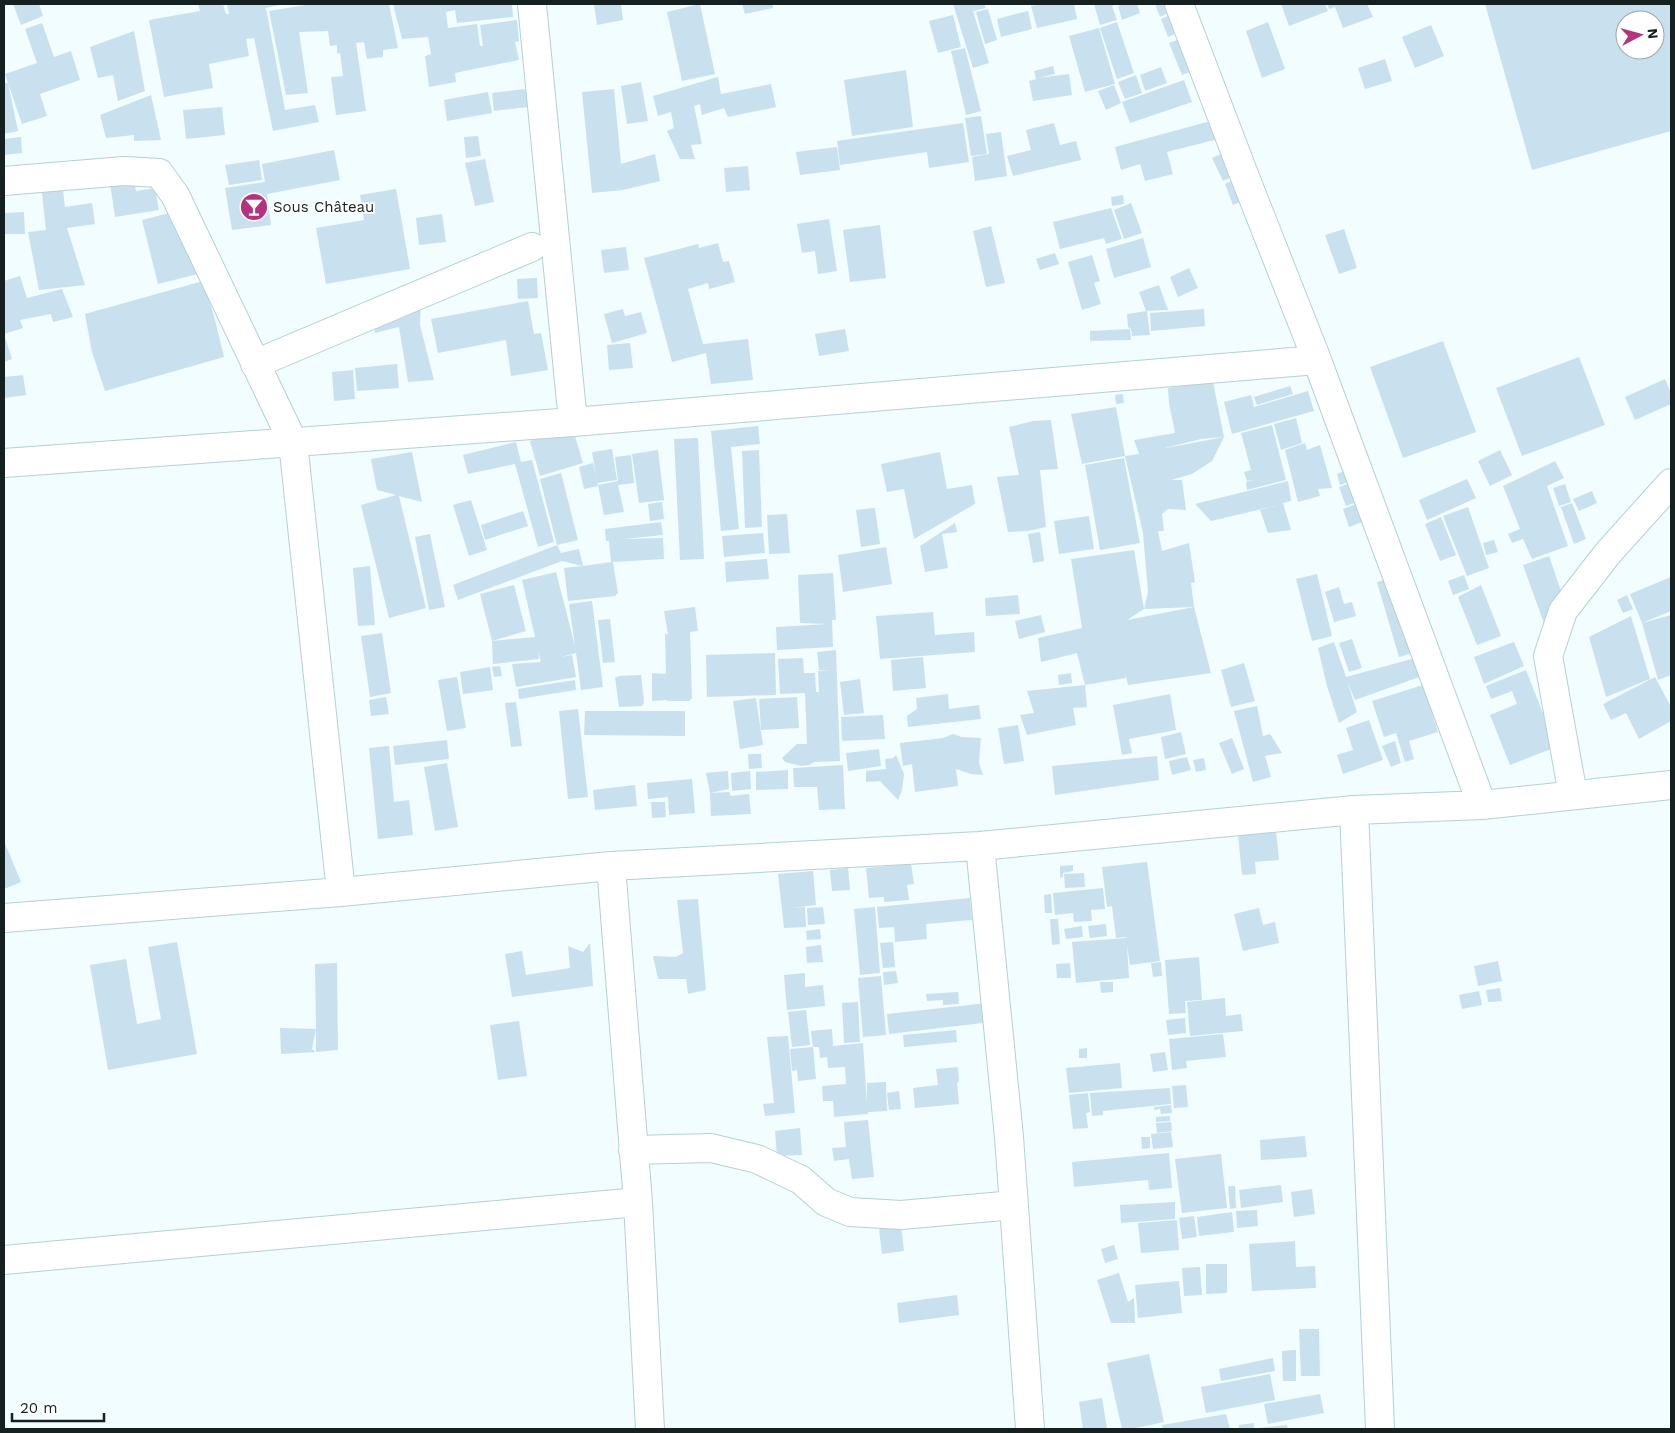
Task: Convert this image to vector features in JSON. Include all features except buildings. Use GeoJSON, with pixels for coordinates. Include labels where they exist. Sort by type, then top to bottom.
{"type":"FeatureCollection","features":[{"type":"Feature","properties":{"kind":"street"},"geometry":{"type":"LineString","coordinates":[[532,4],[573,422]]}},
{"type":"Feature","properties":{"kind":"street"},"geometry":{"type":"LineString","coordinates":[[1179,4],[1317,360],[1482,805]]}},
{"type":"Feature","properties":{"kind":"street"},"geometry":{"type":"LineString","coordinates":[[4,181],[124,171],[159,173],[175,195],[293,442],[341,892]]}},
{"type":"Feature","properties":{"kind":"street"},"geometry":{"type":"LineString","coordinates":[[255,364],[532,247]]}},
{"type":"Feature","properties":{"kind":"street"},"geometry":{"type":"LineString","coordinates":[[4,463],[573,422],[1317,360]]}},
{"type":"Feature","properties":{"kind":"street"},"geometry":{"type":"LineString","coordinates":[[1573,795],[1548,656],[1563,611],[1608,553],[1671,483]]}},
{"type":"Feature","properties":{"kind":"street"},"geometry":{"type":"LineString","coordinates":[[4,918],[341,892],[611,866],[980,846],[1354,810],[1482,805],[1671,785]]}},
{"type":"Feature","properties":{"kind":"street"},"geometry":{"type":"LineString","coordinates":[[1354,810],[1380,1429]]}},
{"type":"Feature","properties":{"kind":"street"},"geometry":{"type":"LineString","coordinates":[[980,846],[1008,1127],[1030,1429]]}},
{"type":"Feature","properties":{"kind":"street"},"geometry":{"type":"LineString","coordinates":[[611,866],[638,1202],[650,1429]]}},
{"type":"Feature","properties":{"kind":"street"},"geometry":{"type":"LineString","coordinates":[[633,1150],[711,1148],[757,1159],[801,1180],[826,1202],[850,1212],[901,1215],[1014,1205]]}},
{"type":"Feature","properties":{"kind":"street"},"geometry":{"type":"LineString","coordinates":[[4,1260],[638,1202]]}},
{"type":"Feature","properties":{"kind":"place","name":"Sous Château"},"geometry":{"type":"Point","coordinates":[254,207]}}]}
